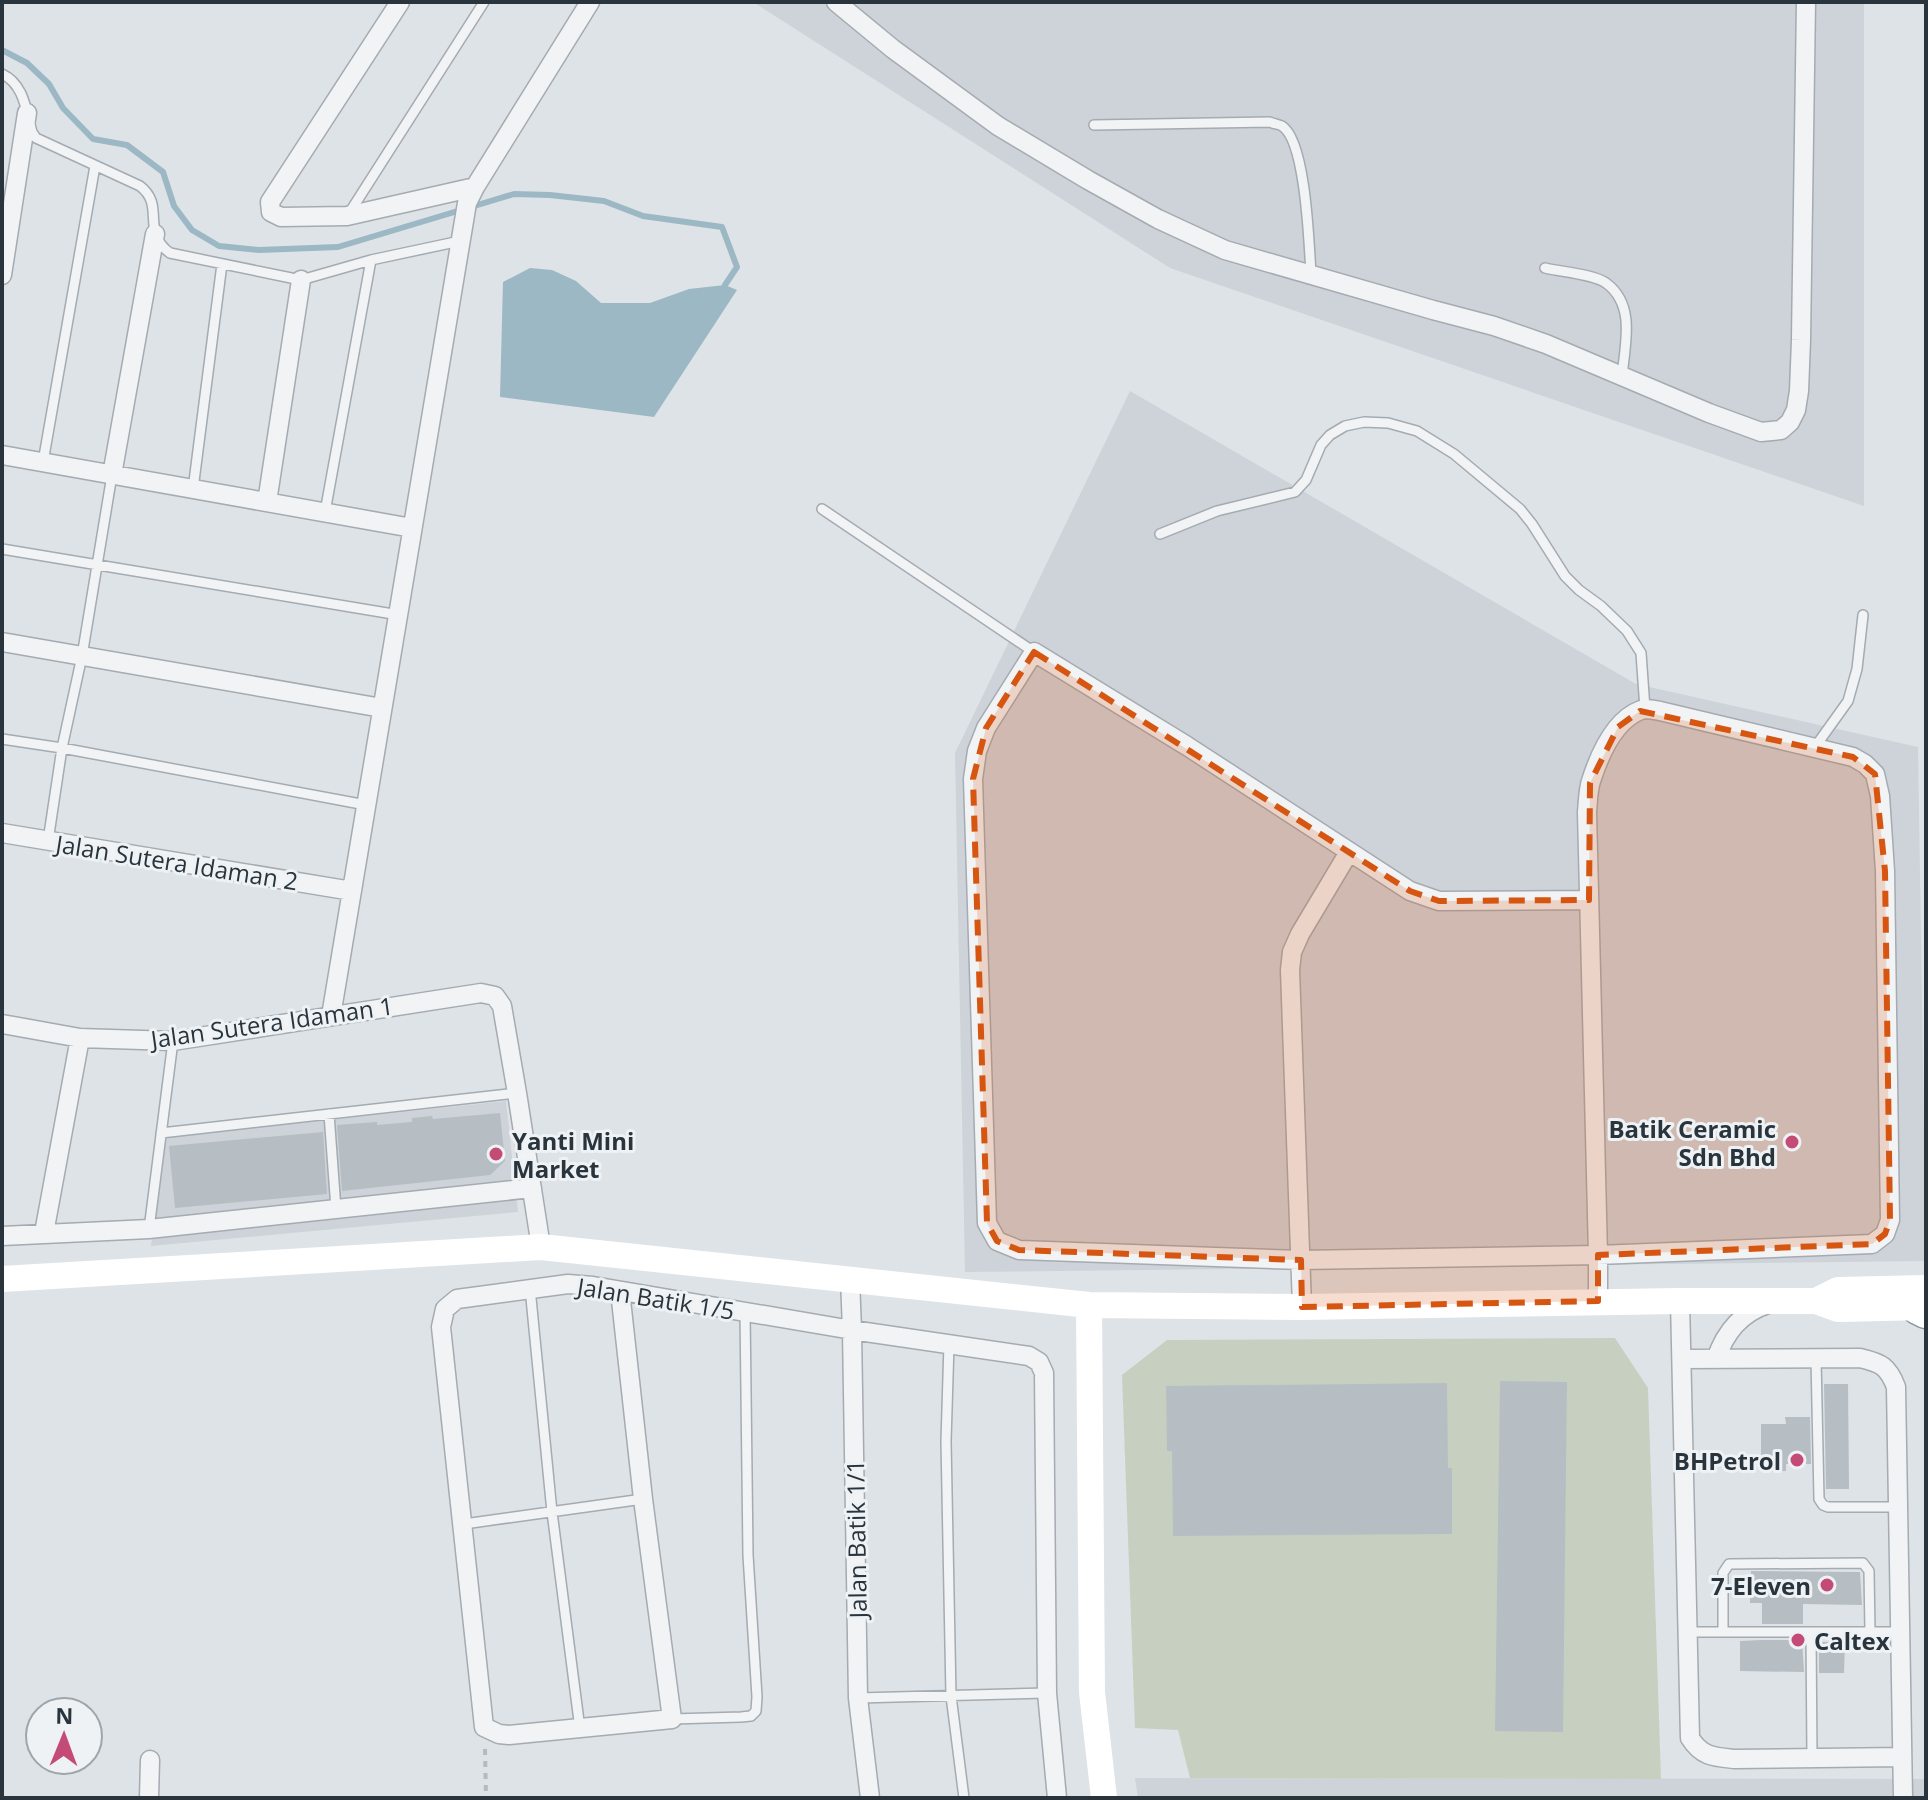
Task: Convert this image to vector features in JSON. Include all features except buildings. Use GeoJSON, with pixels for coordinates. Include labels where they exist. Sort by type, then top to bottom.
{"type":"FeatureCollection","features":[{"type":"Feature","properties":{"kind":"street"},"geometry":{"type":"LineString","coordinates":[[400,2],[270,202],[271,212],[281,217],[347,216],[468,204]]}},
{"type":"Feature","properties":{"kind":"street"},"geometry":{"type":"LineString","coordinates":[[331,1016],[468,204],[590,2]]}},
{"type":"Feature","properties":{"kind":"street"},"geometry":{"type":"LineString","coordinates":[[836,2],[893,49],[998,126],[1158,219],[1225,250],[1494,326],[1546,344],[1761,432],[1781,430],[1790,422],[1796,410],[1799,391],[1806,2]]}},
{"type":"Feature","properties":{"kind":"street"},"geometry":{"type":"LineString","coordinates":[[2,275],[5,231],[27,113]]}},
{"type":"Feature","properties":{"kind":"street"},"geometry":{"type":"LineString","coordinates":[[112,475],[155,234]]}},
{"type":"Feature","properties":{"kind":"street"},"geometry":{"type":"LineString","coordinates":[[267,502],[301,280]]}},
{"type":"Feature","properties":{"kind":"street"},"geometry":{"type":"LineString","coordinates":[[2,455],[412,528]]}},
{"type":"Feature","properties":{"kind":"street"},"geometry":{"type":"LineString","coordinates":[[2,642],[382,708]]}},
{"type":"Feature","properties":{"kind":"street"},"geometry":{"type":"LineString","coordinates":[[1589,900],[1439,901],[1410,891],[1187,746],[1034,652],[986,728],[977,751],[973,779],[987,1223],[997,1241],[1019,1250],[1301,1260],[1598,1255],[1872,1244],[1885,1234],[1890,1220],[1885,871],[1880,796],[1875,774],[1865,764],[1853,757],[1645,709],[1618,727],[1609,742],[1590,783],[1587,812],[1598,1255],[1598,1301]]}},
{"type":"Feature","properties":{"kind":"street","name":"Jalan Sutera Idaman 2"},"geometry":{"type":"LineString","coordinates":[[2,833],[352,891]]}},
{"type":"Feature","properties":{"kind":"street"},"geometry":{"type":"LineString","coordinates":[[1302,1307],[1290,970],[1292,952],[1300,934],[1349,852]]}},
{"type":"Feature","properties":{"kind":"street","name":"Jalan Sutera Idaman 1"},"geometry":{"type":"LineString","coordinates":[[2,1024],[80,1038],[173,1041],[481,993],[495,996],[502,1006],[517,1093]]}},
{"type":"Feature","properties":{"kind":"street"},"geometry":{"type":"LineString","coordinates":[[44,1233],[80,1038]]}},
{"type":"Feature","properties":{"kind":"street"},"geometry":{"type":"LineString","coordinates":[[517,1093],[541,1247]]}},
{"type":"Feature","properties":{"kind":"street"},"geometry":{"type":"LineString","coordinates":[[2,1236],[149,1229],[532,1188]]}},
{"type":"Feature","properties":{"kind":"street"},"geometry":{"type":"LineString","coordinates":[[2,1279],[541,1247],[1089,1305],[1302,1307],[1598,1301],[1816,1301],[1838,1309],[1924,1303]]}},
{"type":"Feature","properties":{"kind":"street","name":"Jalan Batik 1/1"},"geometry":{"type":"LineString","coordinates":[[850,1279],[858,1698],[870,1798]]}},
{"type":"Feature","properties":{"kind":"street","name":"Jalan Batik 1/5"},"geometry":{"type":"LineString","coordinates":[[484,1727],[441,1327],[445,1309],[457,1299],[568,1284],[1029,1356],[1039,1362],[1044,1373],[1047,1693],[1057,1798]]}},
{"type":"Feature","properties":{"kind":"street"},"geometry":{"type":"LineString","coordinates":[[484,1727],[509,1735],[672,1719],[620,1291]]}},
{"type":"Feature","properties":{"kind":"street"},"geometry":{"type":"LineString","coordinates":[[1680,1301],[1690,1738],[1697,1749],[1712,1757],[1902,1757]]}},
{"type":"Feature","properties":{"kind":"street"},"geometry":{"type":"LineString","coordinates":[[1716,1359],[1727,1333],[1736,1322],[1762,1305],[1778,1301]]}},
{"type":"Feature","properties":{"kind":"street"},"geometry":{"type":"LineString","coordinates":[[1089,1305],[1092,1692],[1104,1798]]}},
{"type":"Feature","properties":{"kind":"street"},"geometry":{"type":"LineString","coordinates":[[1682,1359],[1860,1358],[1876,1362],[1889,1371],[1896,1387],[1903,1798]]}},
{"type":"Feature","properties":{"kind":"street"},"geometry":{"type":"LineString","coordinates":[[149,1798],[150,1760]]}},
{"type":"Feature","properties":{"kind":"lane"},"geometry":{"type":"LineString","coordinates":[[347,216],[484,2]]}},
{"type":"Feature","properties":{"kind":"lane"},"geometry":{"type":"LineString","coordinates":[[2,74],[18,86],[36,138],[148,192],[152,200],[155,234],[160,245],[170,253],[301,280],[371,260],[460,241]]}},
{"type":"Feature","properties":{"kind":"lane"},"geometry":{"type":"LineString","coordinates":[[1094,125],[1270,122],[1283,126],[1292,139],[1303,179],[1311,274]]}},
{"type":"Feature","properties":{"kind":"lane"},"geometry":{"type":"LineString","coordinates":[[43,463],[95,166]]}},
{"type":"Feature","properties":{"kind":"lane"},"geometry":{"type":"LineString","coordinates":[[325,512],[371,260]]}},
{"type":"Feature","properties":{"kind":"lane"},"geometry":{"type":"LineString","coordinates":[[193,489],[222,264]]}},
{"type":"Feature","properties":{"kind":"lane"},"geometry":{"type":"LineString","coordinates":[[1545,268],[1605,282],[1622,301],[1628,324],[1622,376]]}},
{"type":"Feature","properties":{"kind":"lane"},"geometry":{"type":"LineString","coordinates":[[1160,534],[1217,511],[1295,492],[1306,480],[1321,445],[1345,426],[1364,422],[1388,423],[1417,431],[1454,454],[1520,509],[1565,576],[1627,631],[1641,653],[1645,709]]}},
{"type":"Feature","properties":{"kind":"lane"},"geometry":{"type":"LineString","coordinates":[[48,841],[112,475]]}},
{"type":"Feature","properties":{"kind":"lane"},"geometry":{"type":"LineString","coordinates":[[822,509],[1034,652]]}},
{"type":"Feature","properties":{"kind":"lane"},"geometry":{"type":"LineString","coordinates":[[2,549],[399,615]]}},
{"type":"Feature","properties":{"kind":"lane"},"geometry":{"type":"LineString","coordinates":[[1815,748],[1848,701],[1857,669],[1863,615]]}},
{"type":"Feature","properties":{"kind":"lane"},"geometry":{"type":"LineString","coordinates":[[2,739],[366,805]]}},
{"type":"Feature","properties":{"kind":"lane"},"geometry":{"type":"LineString","coordinates":[[149,1229],[173,1041]]}},
{"type":"Feature","properties":{"kind":"lane"},"geometry":{"type":"LineString","coordinates":[[161,1133],[517,1093]]}},
{"type":"Feature","properties":{"kind":"lane"},"geometry":{"type":"LineString","coordinates":[[329,1114],[336,1209]]}},
{"type":"Feature","properties":{"kind":"lane"},"geometry":{"type":"LineString","coordinates":[[530,1288],[552,1512],[580,1729]]}},
{"type":"Feature","properties":{"kind":"lane"},"geometry":{"type":"LineString","coordinates":[[672,1719],[741,1717],[751,1716],[756,1711],[748,1555],[745,1311]]}},
{"type":"Feature","properties":{"kind":"lane"},"geometry":{"type":"LineString","coordinates":[[949,1344],[946,1441],[951,1696],[964,1798]]}},
{"type":"Feature","properties":{"kind":"lane"},"geometry":{"type":"LineString","coordinates":[[1816,1358],[1819,1499],[1828,1507],[1898,1507]]}},
{"type":"Feature","properties":{"kind":"lane"},"geometry":{"type":"LineString","coordinates":[[464,1524],[643,1499]]}},
{"type":"Feature","properties":{"kind":"lane"},"geometry":{"type":"LineString","coordinates":[[1723,1632],[1723,1573],[1729,1564],[1818,1563],[1863,1563],[1867,1566],[1870,1632]]}},
{"type":"Feature","properties":{"kind":"lane"},"geometry":{"type":"LineString","coordinates":[[1688,1632],[1900,1632]]}},
{"type":"Feature","properties":{"kind":"lane"},"geometry":{"type":"LineString","coordinates":[[1811,1632],[1812,1758]]}},
{"type":"Feature","properties":{"kind":"lane"},"geometry":{"type":"LineString","coordinates":[[858,1698],[1047,1693]]}},
{"type":"Feature","properties":{"kind":"path"},"geometry":{"type":"LineString","coordinates":[[484,1727],[486,1798]]}},
{"type":"Feature","properties":{"kind":"highlighted area"},"geometry":{"type":"Polygon","coordinates":[[[1034,652],[1410,891],[1439,901],[1589,900],[1590,783],[1618,727],[1640,711],[1853,757],[1875,774],[1885,871],[1890,1220],[1885,1234],[1872,1244],[1598,1255],[1598,1301],[1302,1307],[1301,1260],[1019,1250],[997,1241],[987,1223],[973,779],[986,728],[1034,652]]]}},
{"type":"Feature","properties":{"kind":"shaded area"},"geometry":{"type":"Polygon","coordinates":[[[753,2],[1864,2],[1864,506],[1170,268],[753,2]]]}},
{"type":"Feature","properties":{"kind":"shaded area"},"geometry":{"type":"Polygon","coordinates":[[[1130,391],[1636,684],[1918,747],[1926,1261],[965,1272],[955,753],[1130,391]]]}},
{"type":"Feature","properties":{"kind":"shaded area"},"geometry":{"type":"Polygon","coordinates":[[[506,1101],[518,1212],[151,1246],[166,1137],[506,1101]]]}},
{"type":"Feature","properties":{"kind":"shaded area"},"geometry":{"type":"Polygon","coordinates":[[[1135,1778],[1926,1779],[1926,1798],[1138,1798],[1135,1778]]]}},
{"type":"Feature","properties":{"kind":"green space"},"geometry":{"type":"Polygon","coordinates":[[[1615,1338],[1648,1388],[1661,1779],[1190,1778],[1178,1730],[1135,1728],[1122,1375],[1167,1340],[1615,1338]]]}},
{"type":"Feature","properties":{"kind":"water"},"geometry":{"type":"Polygon","coordinates":[[[530,268],[552,270],[576,281],[601,303],[650,303],[689,289],[725,285],[737,290],[654,417],[500,397],[503,282],[530,268]]]}},
{"type":"Feature","properties":{"kind":"waterway"},"geometry":{"type":"LineString","coordinates":[[2,50],[27,63],[49,84],[63,108],[93,139],[127,145],[163,172],[174,206],[192,230],[219,246],[259,250],[338,247],[461,210]]}},
{"type":"Feature","properties":{"kind":"waterway"},"geometry":{"type":"LineString","coordinates":[[471,207],[514,194],[550,195],[604,201],[643,216],[722,227],[737,267],[725,285]]}},
{"type":"Feature","properties":{"kind":"place","name":"Batik Ceramic Sdn Bhd"},"geometry":{"type":"Point","coordinates":[1792,1142]}},
{"type":"Feature","properties":{"kind":"place","name":"Yanti Mini Market"},"geometry":{"type":"Point","coordinates":[496,1154]}},
{"type":"Feature","properties":{"kind":"place","name":"BHPetrol"},"geometry":{"type":"Point","coordinates":[1797,1460]}},
{"type":"Feature","properties":{"kind":"place","name":"7-Eleven"},"geometry":{"type":"Point","coordinates":[1827,1585]}},
{"type":"Feature","properties":{"kind":"place","name":"Caltex"},"geometry":{"type":"Point","coordinates":[1798,1640]}}]}
